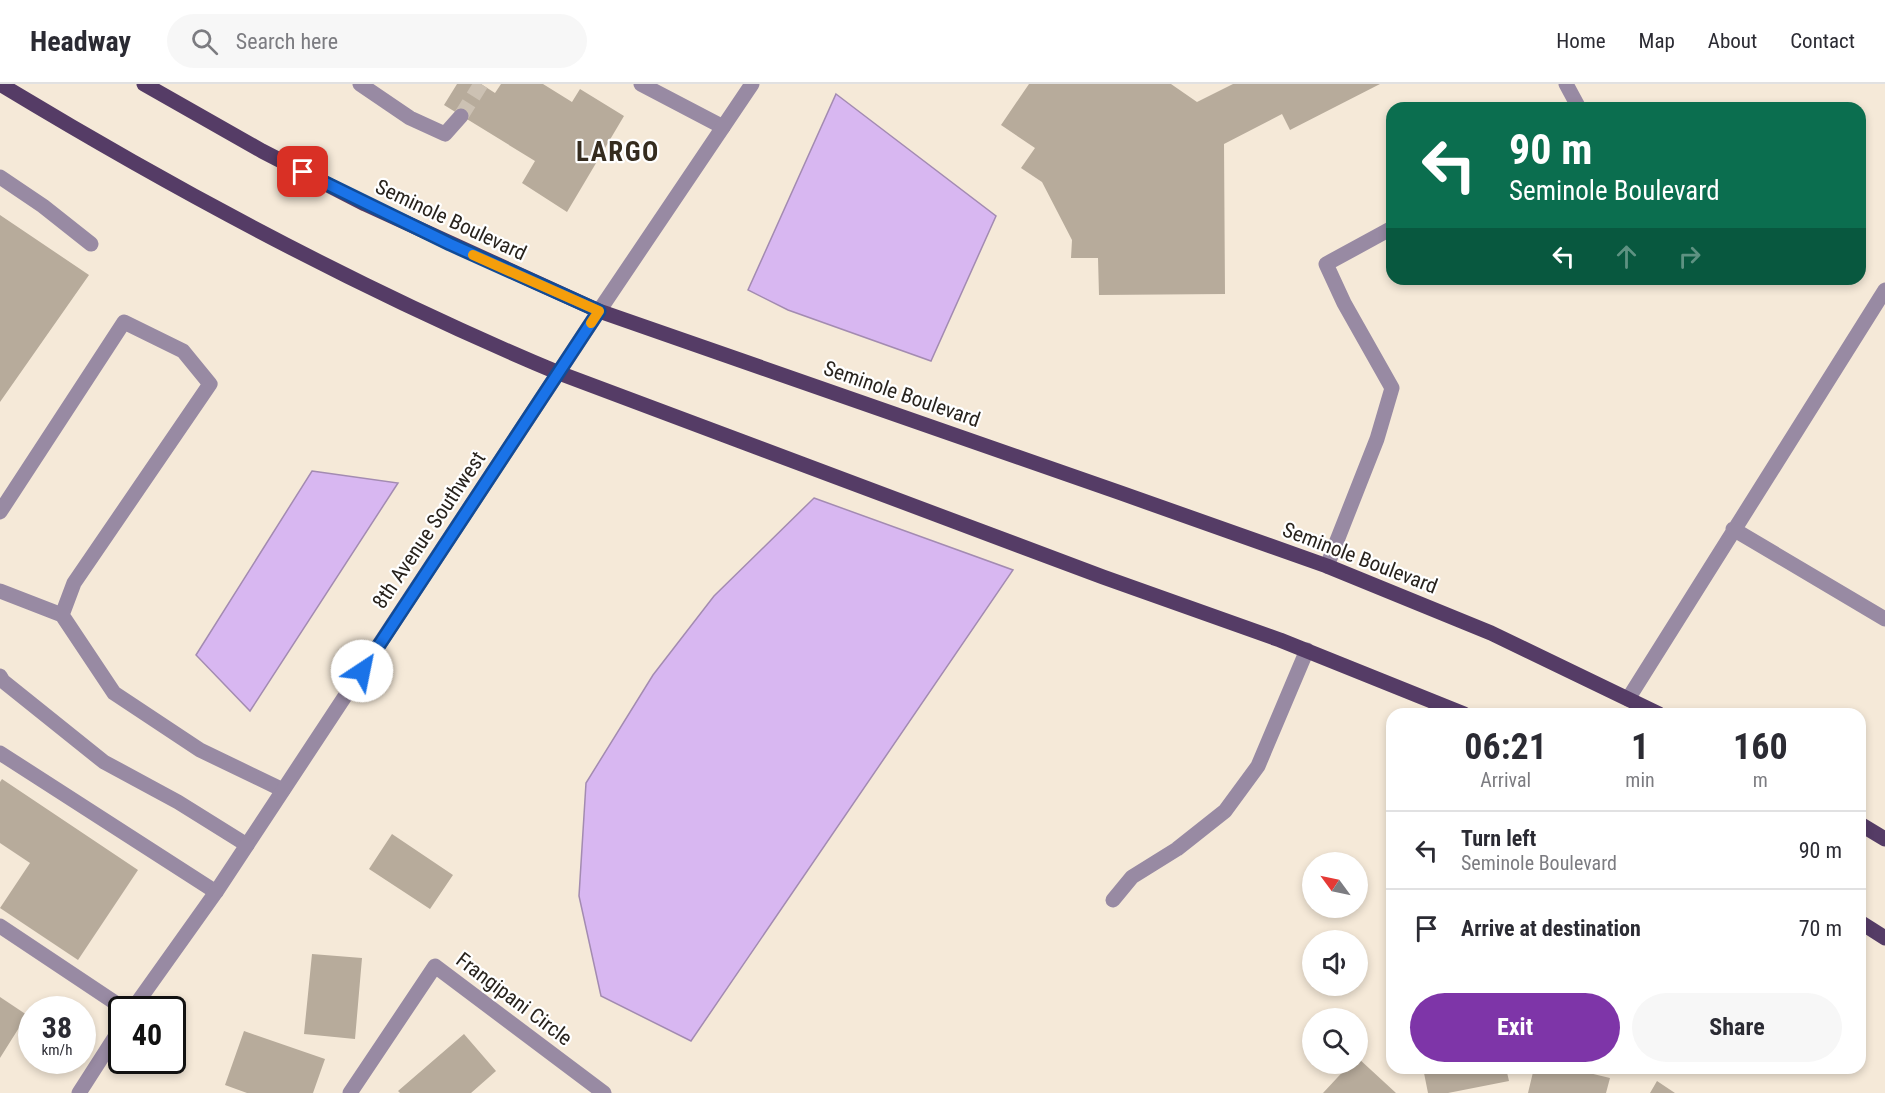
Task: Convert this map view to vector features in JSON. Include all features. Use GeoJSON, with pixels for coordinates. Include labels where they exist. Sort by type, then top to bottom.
{"type":"FeatureCollection","features":[{"type":"Feature","properties":{"kind":"main road"},"geometry":{"type":"LineString","coordinates":[[0,84],[100,144],[308,256],[445,323],[559,373],[1103,577],[1307,650],[1449,708]]}},
{"type":"Feature","properties":{"kind":"main road","name":"Seminole Boulevard"},"geometry":{"type":"LineString","coordinates":[[144,84],[365,204],[599,311],[1327,566],[1491,633],[1647,708]]}},
{"type":"Feature","properties":{"kind":"main road"},"geometry":{"type":"LineString","coordinates":[[1866,828],[1885,839]]}},
{"type":"Feature","properties":{"kind":"main road"},"geometry":{"type":"LineString","coordinates":[[1866,926],[1885,938]]}},
{"type":"Feature","properties":{"kind":"street"},"geometry":{"type":"LineString","coordinates":[[360,84],[410,118],[445,134],[461,116]]}},
{"type":"Feature","properties":{"kind":"street"},"geometry":{"type":"LineString","coordinates":[[641,84],[723,127]]}},
{"type":"Feature","properties":{"kind":"street","name":"8th Avenue Southwest"},"geometry":{"type":"LineString","coordinates":[[142,996],[216,892],[599,311],[752,84]]}},
{"type":"Feature","properties":{"kind":"street"},"geometry":{"type":"LineString","coordinates":[[1566,84],[1576,102]]}},
{"type":"Feature","properties":{"kind":"street"},"geometry":{"type":"LineString","coordinates":[[0,177],[43,206],[91,244]]}},
{"type":"Feature","properties":{"kind":"street"},"geometry":{"type":"LineString","coordinates":[[1327,566],[1377,440],[1392,388],[1344,303],[1326,264],[1386,231]]}},
{"type":"Feature","properties":{"kind":"street"},"geometry":{"type":"LineString","coordinates":[[1628,699],[1885,290]]}},
{"type":"Feature","properties":{"kind":"street"},"geometry":{"type":"LineString","coordinates":[[0,512],[124,322],[183,351],[210,384],[74,583],[62,615]]}},
{"type":"Feature","properties":{"kind":"street"},"geometry":{"type":"LineString","coordinates":[[1734,530],[1885,619]]}},
{"type":"Feature","properties":{"kind":"street"},"geometry":{"type":"LineString","coordinates":[[0,591],[62,615],[114,693],[200,750],[283,790]]}},
{"type":"Feature","properties":{"kind":"street"},"geometry":{"type":"LineString","coordinates":[[1113,900],[1132,877],[1177,849],[1225,811],[1258,766],[1307,650]]}},
{"type":"Feature","properties":{"kind":"street"},"geometry":{"type":"LineString","coordinates":[[0,676],[3,681],[104,762],[178,802],[247,845]]}},
{"type":"Feature","properties":{"kind":"street"},"geometry":{"type":"LineString","coordinates":[[0,753],[216,892]]}},
{"type":"Feature","properties":{"kind":"street"},"geometry":{"type":"LineString","coordinates":[[0,926],[108,998]]}},
{"type":"Feature","properties":{"kind":"street","name":"Frangipani Circle"},"geometry":{"type":"LineString","coordinates":[[350,1093],[435,966],[604,1093]]}},
{"type":"Feature","properties":{"kind":"street"},"geometry":{"type":"LineString","coordinates":[[79,1093],[108,1048]]}},
{"type":"Feature","properties":{"kind":"shaded area"},"geometry":{"type":"Polygon","coordinates":[[[836,94],[996,216],[931,361],[788,310],[748,290],[836,94]]]}},
{"type":"Feature","properties":{"kind":"shaded area"},"geometry":{"type":"Polygon","coordinates":[[[312,471],[398,483],[250,711],[196,655],[312,471]]]}},
{"type":"Feature","properties":{"kind":"shaded area"},"geometry":{"type":"Polygon","coordinates":[[[814,498],[1013,570],[691,1041],[601,996],[579,896],[586,783],[653,675],[714,596],[814,498]]]}},
{"type":"Feature","properties":{"kind":"building"},"geometry":{"type":"Polygon","coordinates":[[[457,84],[481,84],[495,93],[501,84],[543,84],[572,102],[580,89],[624,116],[567,212],[522,183],[535,161],[444,105],[457,84]]]}},
{"type":"Feature","properties":{"kind":"building"},"geometry":{"type":"Polygon","coordinates":[[[1029,84],[1171,84],[1197,102],[1233,84],[1380,84],[1290,130],[1282,114],[1224,144],[1225,294],[1099,295],[1098,258],[1071,258],[1072,240],[1042,182],[1021,168],[1035,148],[1001,125],[1029,84]]]}},
{"type":"Feature","properties":{"kind":"building"},"geometry":{"type":"Polygon","coordinates":[[[0,215],[89,275],[0,402],[0,215]]]}},
{"type":"Feature","properties":{"kind":"building"},"geometry":{"type":"Polygon","coordinates":[[[2,779],[138,870],[78,960],[0,908],[30,863],[0,843],[0,782],[2,779]]]}},
{"type":"Feature","properties":{"kind":"building"},"geometry":{"type":"Polygon","coordinates":[[[392,834],[453,875],[430,909],[369,869],[392,834]]]}},
{"type":"Feature","properties":{"kind":"building"},"geometry":{"type":"Polygon","coordinates":[[[312,954],[362,958],[355,1039],[304,1034],[312,954]]]}},
{"type":"Feature","properties":{"kind":"building"},"geometry":{"type":"Polygon","coordinates":[[[0,997],[18,1009],[18,1029],[0,1058],[0,997]]]}},
{"type":"Feature","properties":{"kind":"building"},"geometry":{"type":"Polygon","coordinates":[[[244,1031],[325,1059],[313,1093],[247,1093],[225,1085],[244,1031]]]}},
{"type":"Feature","properties":{"kind":"building"},"geometry":{"type":"Polygon","coordinates":[[[464,1034],[496,1071],[471,1093],[400,1093],[398,1091],[464,1034]]]}},
{"type":"Feature","properties":{"kind":"building"},"geometry":{"type":"Polygon","coordinates":[[[1368,1067],[1396,1093],[1323,1093],[1341,1074],[1368,1074],[1368,1067]]]}},
{"type":"Feature","properties":{"kind":"building"},"geometry":{"type":"Polygon","coordinates":[[[1424,1074],[1507,1074],[1509,1081],[1448,1093],[1428,1093],[1424,1074]]]}},
{"type":"Feature","properties":{"kind":"building"},"geometry":{"type":"Polygon","coordinates":[[[1533,1074],[1593,1074],[1610,1078],[1606,1093],[1528,1093],[1533,1074]]]}},
{"type":"Feature","properties":{"kind":"building"},"geometry":{"type":"Polygon","coordinates":[[[1657,1081],[1675,1093],[1650,1093],[1657,1081]]]}},
{"type":"Feature","properties":{"kind":"tunnel"},"geometry":{"type":"LineString","coordinates":[[461,116],[481,84]]}},
{"type":"Feature","properties":{"kind":"slow traffic"},"geometry":{"type":"LineString","coordinates":[[473,255],[599,311],[591,323]]}},
{"type":"Feature","properties":{"kind":"district","name":"LARGO"},"geometry":{"type":"Point","coordinates":[618,152]}},
{"type":"Feature","properties":{"kind":"route"},"geometry":{"type":"LineString","coordinates":[[303,172],[450,244],[599,311],[362,671]]}}]}
